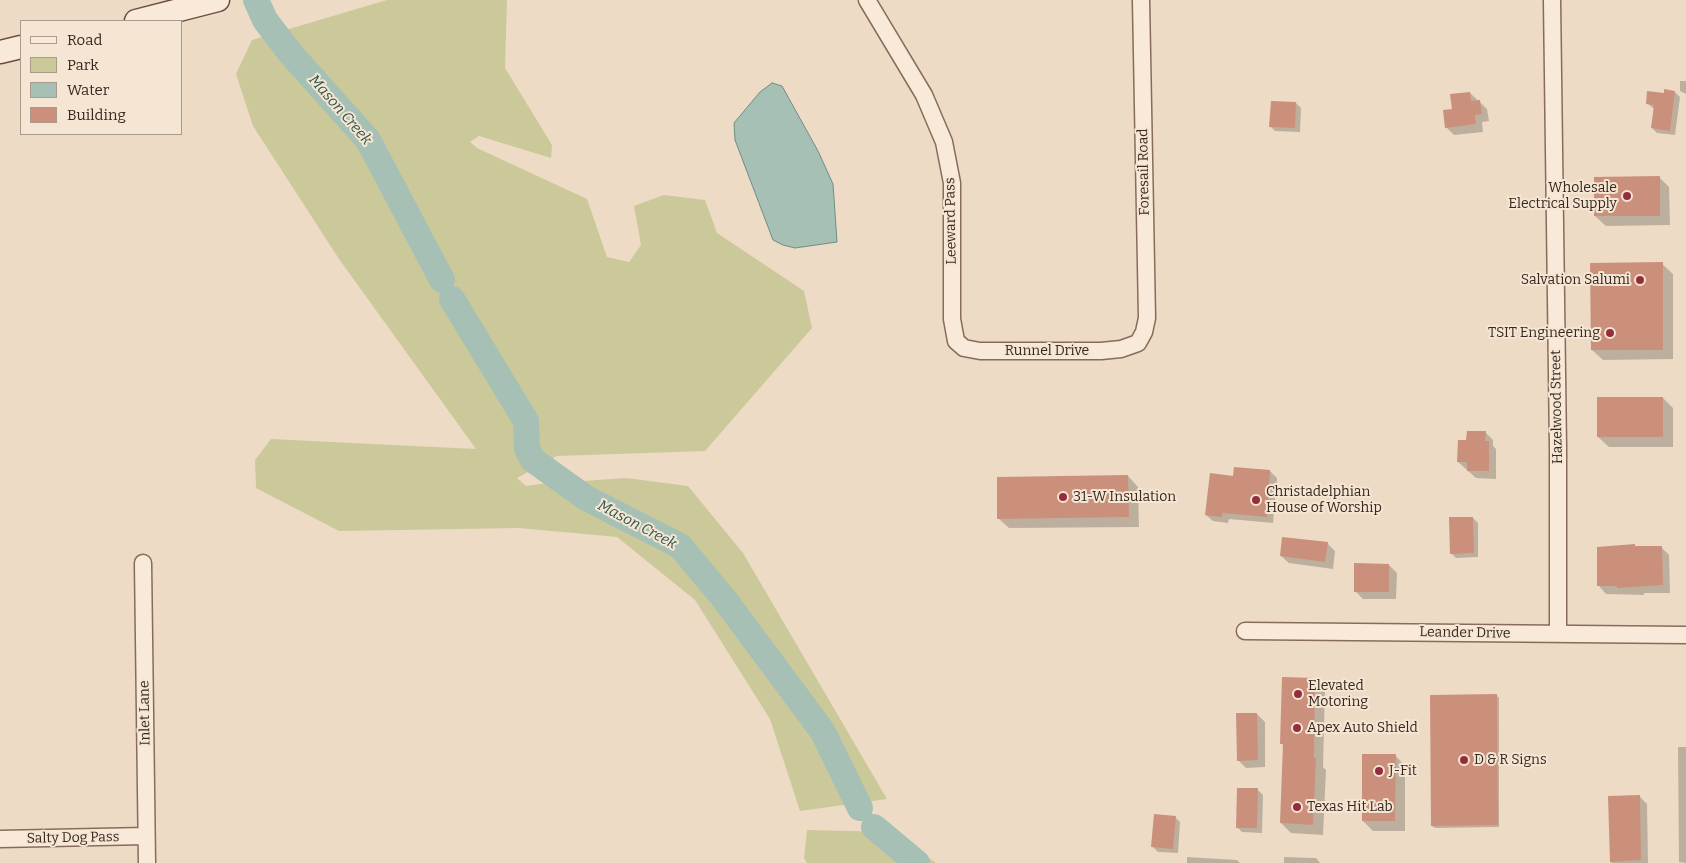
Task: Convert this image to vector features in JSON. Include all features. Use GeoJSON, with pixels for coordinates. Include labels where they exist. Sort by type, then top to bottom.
{"type":"FeatureCollection","features":[{"type":"Feature","properties":{"kind":"street"},"geometry":{"type":"LineString","coordinates":[[140,20],[218,0]]}},
{"type":"Feature","properties":{"kind":"street","name":"Leeward Pass"},"geometry":{"type":"LineString","coordinates":[[867,0],[924,95],[944,142],[952,183],[952,319],[956,341]]}},
{"type":"Feature","properties":{"kind":"street","name":"Foresail Road"},"geometry":{"type":"LineString","coordinates":[[1138,343],[1144,332],[1147,318],[1141,0]]}},
{"type":"Feature","properties":{"kind":"street","name":"Hazelwood Street"},"geometry":{"type":"LineString","coordinates":[[1552,0],[1558,430],[1558,634]]}},
{"type":"Feature","properties":{"kind":"street"},"geometry":{"type":"LineString","coordinates":[[0,52],[20,47]]}},
{"type":"Feature","properties":{"kind":"street","name":"Runnel Drive"},"geometry":{"type":"LineString","coordinates":[[956,341],[964,348],[989,351],[1101,351],[1121,349],[1138,343]]}},
{"type":"Feature","properties":{"kind":"street","name":"Inlet Lane"},"geometry":{"type":"LineString","coordinates":[[143,563],[147,863]]}},
{"type":"Feature","properties":{"kind":"street","name":"Leander Drive"},"geometry":{"type":"LineString","coordinates":[[1245,631],[1686,635]]}},
{"type":"Feature","properties":{"kind":"street","name":"Salty Dog Pass"},"geometry":{"type":"LineString","coordinates":[[0,839],[146,836]]}},
{"type":"Feature","properties":{"kind":"green space"},"geometry":{"type":"Polygon","coordinates":[[[387,0],[507,0],[505,68],[552,145],[551,158],[479,136],[470,142],[477,148],[587,199],[607,257],[629,262],[641,245],[634,206],[664,195],[705,200],[717,233],[804,291],[812,328],[705,451],[557,456],[517,478],[526,486],[626,478],[688,486],[743,553],[887,799],[800,811],[770,719],[695,600],[617,537],[519,528],[339,531],[256,488],[255,460],[271,439],[476,449],[339,259],[253,126],[236,74],[252,40],[387,0]]]}},
{"type":"Feature","properties":{"kind":"green space"},"geometry":{"type":"Polygon","coordinates":[[[807,830],[892,832],[936,863],[807,863],[804,858],[807,830]]]}},
{"type":"Feature","properties":{"kind":"water"},"geometry":{"type":"Polygon","coordinates":[[[772,83],[782,86],[818,151],[833,184],[837,242],[795,248],[773,240],[735,140],[734,123],[760,92],[772,83]]]}},
{"type":"Feature","properties":{"kind":"building"},"geometry":{"type":"Polygon","coordinates":[[[1664,89],[1675,91],[1670,131],[1651,128],[1654,105],[1646,104],[1647,91],[1664,93],[1664,89]]]}},
{"type":"Feature","properties":{"kind":"building"},"geometry":{"type":"Polygon","coordinates":[[[1470,92],[1471,101],[1480,100],[1482,114],[1475,115],[1476,124],[1445,128],[1443,110],[1452,109],[1450,94],[1470,92]]]}},
{"type":"Feature","properties":{"kind":"building"},"geometry":{"type":"Polygon","coordinates":[[[1271,101],[1296,102],[1295,128],[1269,127],[1271,101]]]}},
{"type":"Feature","properties":{"kind":"building","name":"Wholesale Electrical Supply"},"geometry":{"type":"Polygon","coordinates":[[[1660,176],[1660,216],[1594,216],[1594,177],[1660,176]]]}},
{"type":"Feature","properties":{"kind":"building"},"geometry":{"type":"Polygon","coordinates":[[[1663,262],[1663,350],[1591,350],[1590,263],[1663,262]]]}},
{"type":"Feature","properties":{"kind":"building"},"geometry":{"type":"Polygon","coordinates":[[[1597,397],[1663,397],[1663,437],[1597,437],[1597,397]]]}},
{"type":"Feature","properties":{"kind":"building"},"geometry":{"type":"Polygon","coordinates":[[[1467,431],[1486,431],[1485,441],[1489,441],[1489,471],[1467,471],[1467,462],[1457,462],[1458,440],[1466,440],[1467,431]]]}},
{"type":"Feature","properties":{"kind":"building"},"geometry":{"type":"Polygon","coordinates":[[[1234,467],[1270,470],[1267,517],[1222,513],[1222,517],[1205,515],[1210,473],[1233,476],[1234,467]]]}},
{"type":"Feature","properties":{"kind":"building","name":"31-W Insulation"},"geometry":{"type":"Polygon","coordinates":[[[1128,475],[1129,517],[997,519],[997,477],[1128,475]]]}},
{"type":"Feature","properties":{"kind":"building"},"geometry":{"type":"Polygon","coordinates":[[[1449,517],[1473,517],[1474,553],[1450,554],[1449,517]]]}},
{"type":"Feature","properties":{"kind":"building"},"geometry":{"type":"Polygon","coordinates":[[[1282,537],[1328,542],[1325,562],[1280,556],[1282,537]]]}},
{"type":"Feature","properties":{"kind":"building"},"geometry":{"type":"Polygon","coordinates":[[[1635,544],[1635,546],[1662,546],[1663,585],[1617,588],[1617,586],[1597,586],[1597,547],[1635,544]]]}},
{"type":"Feature","properties":{"kind":"building"},"geometry":{"type":"Polygon","coordinates":[[[1354,563],[1389,564],[1389,592],[1354,592],[1354,563]]]}},
{"type":"Feature","properties":{"kind":"building"},"geometry":{"type":"Polygon","coordinates":[[[1282,677],[1315,678],[1314,758],[1316,758],[1313,825],[1280,823],[1283,744],[1280,744],[1282,677]]]}},
{"type":"Feature","properties":{"kind":"building","name":"D & R Signs"},"geometry":{"type":"Polygon","coordinates":[[[1497,694],[1498,825],[1431,826],[1430,695],[1497,694]]]}},
{"type":"Feature","properties":{"kind":"building"},"geometry":{"type":"Polygon","coordinates":[[[1236,713],[1257,713],[1258,760],[1237,761],[1236,713]]]}},
{"type":"Feature","properties":{"kind":"building"},"geometry":{"type":"Polygon","coordinates":[[[1362,754],[1396,754],[1395,821],[1362,821],[1362,754]]]}},
{"type":"Feature","properties":{"kind":"building"},"geometry":{"type":"Polygon","coordinates":[[[1237,788],[1258,788],[1257,828],[1236,828],[1237,788]]]}},
{"type":"Feature","properties":{"kind":"building"},"geometry":{"type":"Polygon","coordinates":[[[1640,795],[1641,860],[1610,862],[1608,796],[1640,795]]]}},
{"type":"Feature","properties":{"kind":"building"},"geometry":{"type":"Polygon","coordinates":[[[1154,814],[1176,816],[1173,849],[1151,847],[1154,814]]]}},
{"type":"Feature","properties":{"kind":"waterway","name":"Mason Creek"},"geometry":{"type":"LineString","coordinates":[[256,0],[265,20],[291,54],[368,140],[442,280]]}},
{"type":"Feature","properties":{"kind":"waterway","name":"Mason Creek"},"geometry":{"type":"LineString","coordinates":[[452,299],[526,421],[527,449],[533,460],[586,498],[680,546],[725,600],[823,732],[860,808]]}},
{"type":"Feature","properties":{"kind":"waterway","name":"Mason Creek"},"geometry":{"type":"LineString","coordinates":[[874,827],[917,863]]}},
{"type":"Feature","properties":{"kind":"place","name":"Wholesale Electrical Supply"},"geometry":{"type":"Point","coordinates":[1627,196]}},
{"type":"Feature","properties":{"kind":"place","name":"Salvation Salumi"},"geometry":{"type":"Point","coordinates":[1640,280]}},
{"type":"Feature","properties":{"kind":"place","name":"TSIT Engineering"},"geometry":{"type":"Point","coordinates":[1610,333]}},
{"type":"Feature","properties":{"kind":"place","name":"31-W Insulation"},"geometry":{"type":"Point","coordinates":[1063,497]}},
{"type":"Feature","properties":{"kind":"place","name":"Christadelphian House of Worship"},"geometry":{"type":"Point","coordinates":[1256,500]}},
{"type":"Feature","properties":{"kind":"place","name":"Elevated Motoring"},"geometry":{"type":"Point","coordinates":[1298,694]}},
{"type":"Feature","properties":{"kind":"place","name":"Apex Auto Shield"},"geometry":{"type":"Point","coordinates":[1297,728]}},
{"type":"Feature","properties":{"kind":"place","name":"D & R Signs"},"geometry":{"type":"Point","coordinates":[1464,760]}},
{"type":"Feature","properties":{"kind":"place","name":"J-Fit"},"geometry":{"type":"Point","coordinates":[1379,771]}},
{"type":"Feature","properties":{"kind":"place","name":"Texas Hit Lab"},"geometry":{"type":"Point","coordinates":[1297,807]}}]}
